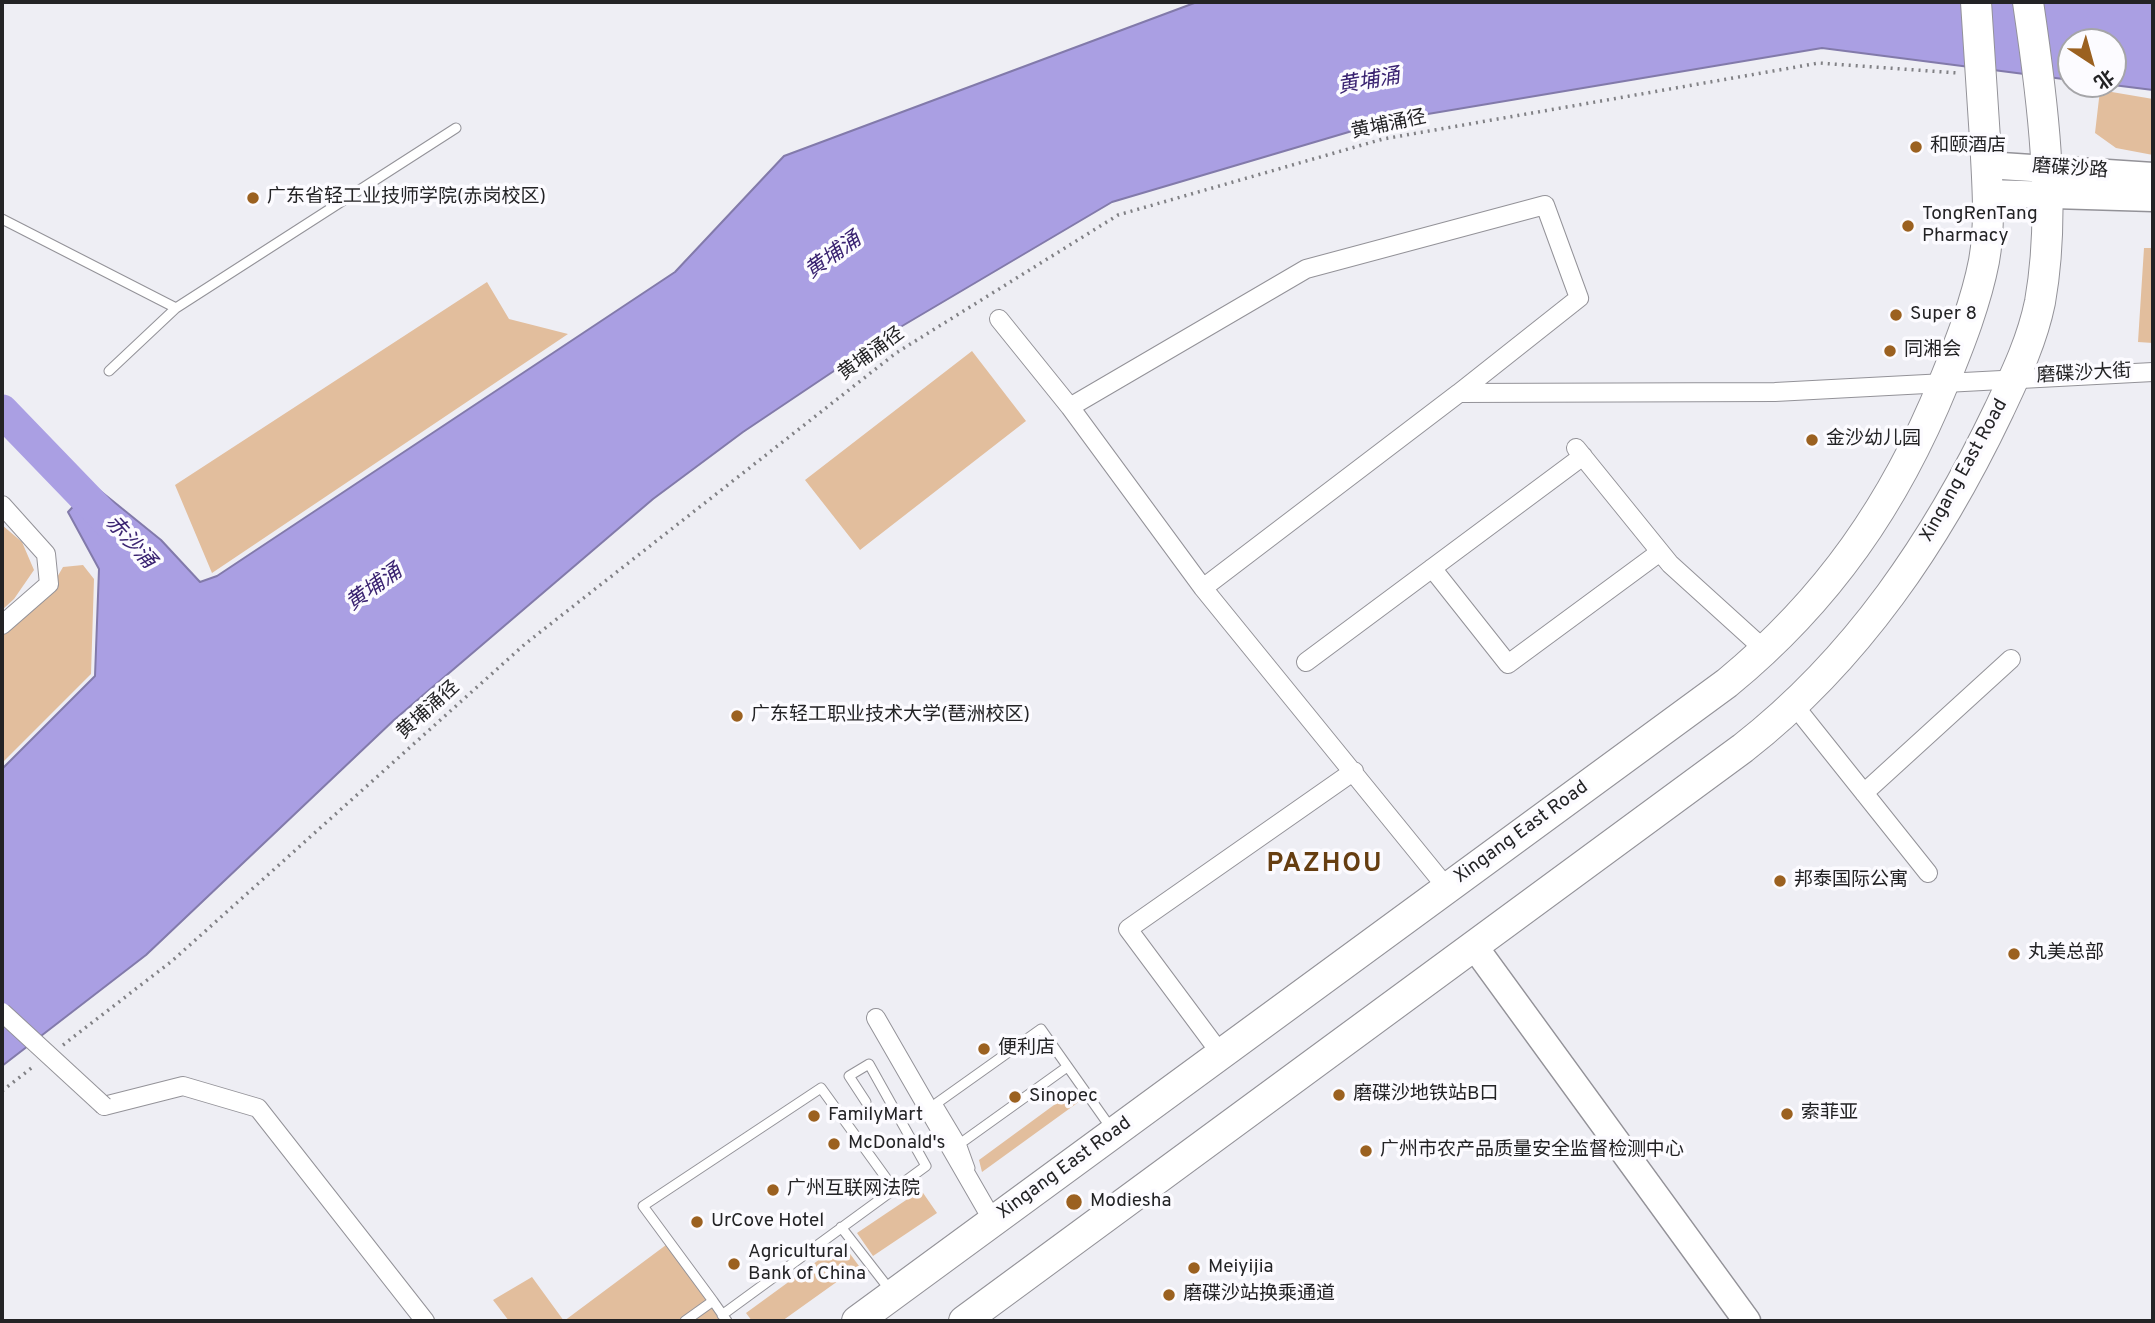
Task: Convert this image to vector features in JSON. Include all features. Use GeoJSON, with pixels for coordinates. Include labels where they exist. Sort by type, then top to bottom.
{"type":"FeatureCollection","features":[{"type":"Feature","properties":{"kind":"main road","name":"Xingang East Road"},"geometry":{"type":"LineString","coordinates":[[857,1321],[893,1294],[988,1212],[1114,1132],[1699,704],[1766,651],[1824,590],[1871,525],[1903,472],[1962,340],[1984,260],[1987,179],[1976,2]]}},
{"type":"Feature","properties":{"kind":"main road","name":"Xingang East Road"},"geometry":{"type":"LineString","coordinates":[[964,1321],[1724,761],[1794,705],[1839,660],[1900,584],[1984,443],[2025,356],[2040,302],[2045,255],[2043,106],[2028,2]]}},
{"type":"Feature","properties":{"kind":"street","name":"磨碟沙路"},"geometry":{"type":"LineString","coordinates":[[1987,179],[2045,182],[2153,176]]}},
{"type":"Feature","properties":{"kind":"street"},"geometry":{"type":"LineString","coordinates":[[2045,182],[2153,198]]}},
{"type":"Feature","properties":{"kind":"street"},"geometry":{"type":"LineString","coordinates":[[1070,407],[1306,269],[1545,205],[1579,298],[1203,588]]}},
{"type":"Feature","properties":{"kind":"street"},"geometry":{"type":"LineString","coordinates":[[999,319],[1070,407],[1203,588],[1447,888]]}},
{"type":"Feature","properties":{"kind":"street","name":"磨碟沙大街"},"geometry":{"type":"LineString","coordinates":[[1459,393],[1775,392],[2153,372]]}},
{"type":"Feature","properties":{"kind":"street"},"geometry":{"type":"LineString","coordinates":[[1306,662],[1580,452],[1660,552],[1766,651]]}},
{"type":"Feature","properties":{"kind":"street"},"geometry":{"type":"LineString","coordinates":[[2,505],[46,554],[49,584],[2,625]]}},
{"type":"Feature","properties":{"kind":"street"},"geometry":{"type":"LineString","coordinates":[[1432,568],[1508,664],[1660,552]]}},
{"type":"Feature","properties":{"kind":"street"},"geometry":{"type":"LineString","coordinates":[[1864,793],[2011,659]]}},
{"type":"Feature","properties":{"kind":"street"},"geometry":{"type":"LineString","coordinates":[[1794,705],[1928,873]]}},
{"type":"Feature","properties":{"kind":"street"},"geometry":{"type":"LineString","coordinates":[[1221,1054],[1128,929],[1354,771]]}},
{"type":"Feature","properties":{"kind":"street"},"geometry":{"type":"LineString","coordinates":[[1474,946],[1747,1321]]}},
{"type":"Feature","properties":{"kind":"street"},"geometry":{"type":"LineString","coordinates":[[2,1012],[104,1106],[183,1086],[258,1108],[425,1321]]}},
{"type":"Feature","properties":{"kind":"street"},"geometry":{"type":"LineString","coordinates":[[876,1018],[988,1212]]}},
{"type":"Feature","properties":{"kind":"lane"},"geometry":{"type":"LineString","coordinates":[[109,371],[176,308],[456,128]]}},
{"type":"Feature","properties":{"kind":"lane"},"geometry":{"type":"LineString","coordinates":[[2,219],[176,308]]}},
{"type":"Feature","properties":{"kind":"lane"},"geometry":{"type":"LineString","coordinates":[[988,1212],[961,1143],[937,1103],[1041,1029],[1114,1132]]}},
{"type":"Feature","properties":{"kind":"lane"},"geometry":{"type":"LineString","coordinates":[[866,1102],[849,1076],[869,1063],[926,1167],[841,1227],[725,1318],[643,1206],[821,1088],[894,1189]]}},
{"type":"Feature","properties":{"kind":"lane"},"geometry":{"type":"LineString","coordinates":[[961,1143],[1068,1067]]}},
{"type":"Feature","properties":{"kind":"lane"},"geometry":{"type":"LineString","coordinates":[[841,1227],[893,1294]]}},
{"type":"Feature","properties":{"kind":"lane"},"geometry":{"type":"LineString","coordinates":[[685,1321],[713,1301]]}},
{"type":"Feature","properties":{"kind":"path","name":"黄埔涌径"},"geometry":{"type":"LineString","coordinates":[[55,1051],[172,961],[536,635],[896,353],[1118,215],[1384,139],[1819,62],[1958,73]]}},
{"type":"Feature","properties":{"kind":"path"},"geometry":{"type":"LineString","coordinates":[[2,1091],[44,1059]]}},
{"type":"Feature","properties":{"kind":"shaded area"},"geometry":{"type":"Polygon","coordinates":[[[2127,95],[2153,99],[2153,155],[2116,148],[2095,133],[2099,98],[2127,98],[2127,95]]]}},
{"type":"Feature","properties":{"kind":"shaded area"},"geometry":{"type":"Polygon","coordinates":[[[2144,248],[2153,248],[2153,343],[2138,342],[2144,248]]]}},
{"type":"Feature","properties":{"kind":"shaded area"},"geometry":{"type":"Polygon","coordinates":[[[487,282],[509,319],[568,334],[212,573],[175,485],[487,282]]]}},
{"type":"Feature","properties":{"kind":"shaded area"},"geometry":{"type":"Polygon","coordinates":[[[972,351],[1026,421],[860,550],[805,480],[972,351]]]}},
{"type":"Feature","properties":{"kind":"shaded area"},"geometry":{"type":"Polygon","coordinates":[[[2,525],[22,542],[34,570],[14,599],[2,610],[2,525]]]}},
{"type":"Feature","properties":{"kind":"shaded area"},"geometry":{"type":"Polygon","coordinates":[[[83,565],[94,579],[91,674],[2,763],[2,631],[48,593],[63,567],[83,565]]]}},
{"type":"Feature","properties":{"kind":"shaded area"},"geometry":{"type":"Polygon","coordinates":[[[1069,1094],[1080,1101],[982,1172],[979,1160],[1069,1094]]]}},
{"type":"Feature","properties":{"kind":"shaded area"},"geometry":{"type":"Polygon","coordinates":[[[921,1190],[937,1213],[873,1256],[857,1233],[921,1190]]]}},
{"type":"Feature","properties":{"kind":"shaded area"},"geometry":{"type":"Polygon","coordinates":[[[842,1243],[859,1266],[782,1321],[752,1321],[746,1313],[842,1243]]]}},
{"type":"Feature","properties":{"kind":"shaded area"},"geometry":{"type":"Polygon","coordinates":[[[666,1245],[722,1321],[564,1321],[666,1245]]]}},
{"type":"Feature","properties":{"kind":"shaded area"},"geometry":{"type":"Polygon","coordinates":[[[532,1277],[564,1321],[509,1321],[493,1300],[532,1277]]]}},
{"type":"Feature","properties":{"kind":"water","name":"黄埔涌"},"geometry":{"type":"Polygon","coordinates":[[[1197,2],[2153,2],[2153,90],[2127,87],[2127,28],[2057,28],[2057,78],[1822,48],[1386,121],[1112,202],[892,332],[743,432],[653,499],[394,720],[146,955],[2,1066],[2,769],[95,676],[99,569],[68,512],[93,485],[161,540],[200,582],[217,576],[675,272],[784,156],[1197,2]]]}},
{"type":"Feature","properties":{"kind":"waterway","name":"赤沙涌"},"geometry":{"type":"LineString","coordinates":[[2,411],[113,526]]}},
{"type":"Feature","properties":{"kind":"place","name":"和颐酒店"},"geometry":{"type":"Point","coordinates":[1916,147]}},
{"type":"Feature","properties":{"kind":"place","name":"广东省轻工业技师学院(赤岗校区)"},"geometry":{"type":"Point","coordinates":[253,198]}},
{"type":"Feature","properties":{"kind":"place","name":"TongRenTang Pharmacy"},"geometry":{"type":"Point","coordinates":[1908,226]}},
{"type":"Feature","properties":{"kind":"place","name":"Super 8"},"geometry":{"type":"Point","coordinates":[1896,315]}},
{"type":"Feature","properties":{"kind":"place","name":"同湘会"},"geometry":{"type":"Point","coordinates":[1890,351]}},
{"type":"Feature","properties":{"kind":"place","name":"金沙幼儿园"},"geometry":{"type":"Point","coordinates":[1812,440]}},
{"type":"Feature","properties":{"kind":"place","name":"广东轻工职业技术大学(琶洲校区)"},"geometry":{"type":"Point","coordinates":[737,716]}},
{"type":"Feature","properties":{"kind":"place","name":"邦泰国际公寓"},"geometry":{"type":"Point","coordinates":[1780,881]}},
{"type":"Feature","properties":{"kind":"place","name":"丸美总部"},"geometry":{"type":"Point","coordinates":[2014,954]}},
{"type":"Feature","properties":{"kind":"place","name":"便利店"},"geometry":{"type":"Point","coordinates":[984,1049]}},
{"type":"Feature","properties":{"kind":"place","name":"磨碟沙地铁站B口"},"geometry":{"type":"Point","coordinates":[1339,1095]}},
{"type":"Feature","properties":{"kind":"place","name":"Sinopec"},"geometry":{"type":"Point","coordinates":[1015,1097]}},
{"type":"Feature","properties":{"kind":"place","name":"索菲亚"},"geometry":{"type":"Point","coordinates":[1787,1114]}},
{"type":"Feature","properties":{"kind":"place","name":"FamilyMart"},"geometry":{"type":"Point","coordinates":[814,1116]}},
{"type":"Feature","properties":{"kind":"place","name":"McDonald's"},"geometry":{"type":"Point","coordinates":[834,1144]}},
{"type":"Feature","properties":{"kind":"place","name":"广州市农产品质量安全监督检测中心"},"geometry":{"type":"Point","coordinates":[1366,1151]}},
{"type":"Feature","properties":{"kind":"place","name":"广州互联网法院"},"geometry":{"type":"Point","coordinates":[773,1190]}},
{"type":"Feature","properties":{"kind":"place","name":"Modiesha"},"geometry":{"type":"Point","coordinates":[1074,1202]}},
{"type":"Feature","properties":{"kind":"place","name":"UrCove Hotel"},"geometry":{"type":"Point","coordinates":[697,1222]}},
{"type":"Feature","properties":{"kind":"place","name":"Agricultural Bank of China"},"geometry":{"type":"Point","coordinates":[734,1264]}},
{"type":"Feature","properties":{"kind":"place","name":"Meiyijia"},"geometry":{"type":"Point","coordinates":[1194,1268]}},
{"type":"Feature","properties":{"kind":"place","name":"磨碟沙站换乘通道"},"geometry":{"type":"Point","coordinates":[1169,1295]}},
{"type":"Feature","properties":{"kind":"district","name":"PAZHOU"},"geometry":{"type":"Point","coordinates":[1325,866]}}]}
